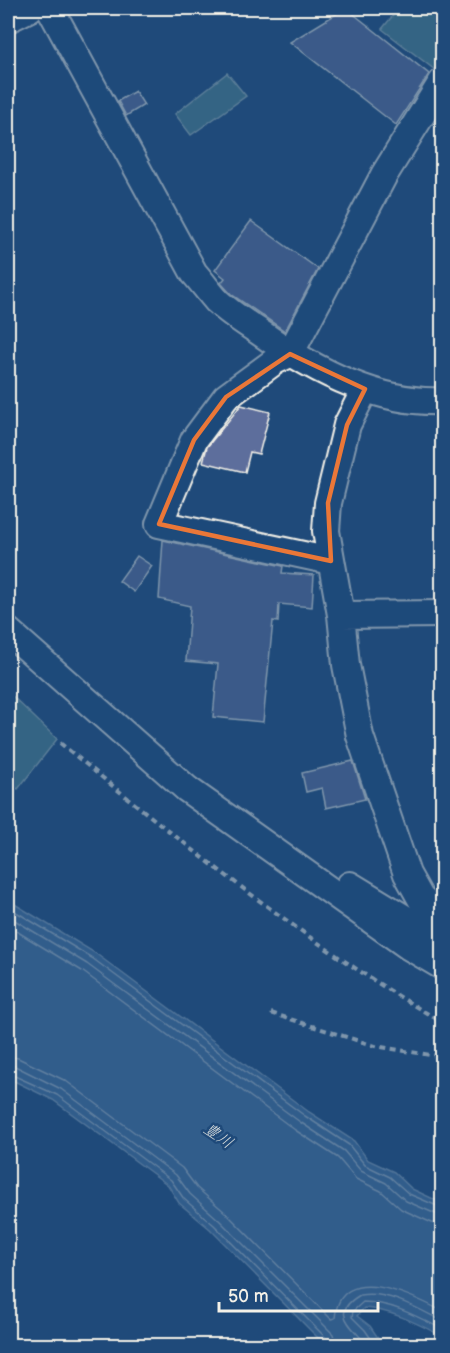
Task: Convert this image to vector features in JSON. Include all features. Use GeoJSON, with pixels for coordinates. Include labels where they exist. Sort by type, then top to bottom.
{"type":"FeatureCollection","features":[{"type":"Feature","properties":{"kind":"street"},"geometry":{"type":"LineString","coordinates":[[8,19],[30,8]]}},
{"type":"Feature","properties":{"kind":"street"},"geometry":{"type":"LineString","coordinates":[[50,8],[194,273],[218,301],[290,354],[331,375],[364,389],[423,402],[442,401]]}},
{"type":"Feature","properties":{"kind":"street"},"geometry":{"type":"LineString","coordinates":[[331,561],[159,524],[194,440],[226,397],[275,360],[290,354],[384,175],[442,82]]}},
{"type":"Feature","properties":{"kind":"street"},"geometry":{"type":"LineString","coordinates":[[364,389],[348,425],[328,503],[326,531],[341,615],[346,665],[360,736],[407,874],[422,899],[442,915]]}},
{"type":"Feature","properties":{"kind":"street"},"geometry":{"type":"LineString","coordinates":[[341,615],[442,614]]}},
{"type":"Feature","properties":{"kind":"street"},"geometry":{"type":"LineString","coordinates":[[8,631],[187,789],[408,946],[442,966]]}},
{"type":"Feature","properties":{"kind":"street"},"geometry":{"type":"LineString","coordinates":[[252,836],[271,836],[293,847],[378,903],[442,941]]}},
{"type":"Feature","properties":{"kind":"path"},"geometry":{"type":"LineString","coordinates":[[60,743],[264,903],[398,996],[442,1022]]}},
{"type":"Feature","properties":{"kind":"path"},"geometry":{"type":"LineString","coordinates":[[271,1013],[375,1046],[442,1057]]}},
{"type":"Feature","properties":{"kind":"highlighted area"},"geometry":{"type":"Polygon","coordinates":[[[290,354],[365,389],[347,425],[328,503],[331,561],[159,524],[194,440],[226,397],[290,354]]]}},
{"type":"Feature","properties":{"kind":"green space"},"geometry":{"type":"Polygon","coordinates":[[[399,8],[442,8],[442,67],[439,73],[382,29],[399,8]]]}},
{"type":"Feature","properties":{"kind":"green space"},"geometry":{"type":"Polygon","coordinates":[[[227,73],[246,96],[191,135],[175,114],[227,73]]]}},
{"type":"Feature","properties":{"kind":"green space"},"geometry":{"type":"Polygon","coordinates":[[[8,692],[57,739],[18,789],[8,782],[8,692]]]}},
{"type":"Feature","properties":{"kind":"water","name":"豊川"},"geometry":{"type":"Polygon","coordinates":[[[8,900],[95,953],[309,1112],[354,1141],[368,1160],[394,1172],[412,1189],[442,1203],[442,1336],[395,1315],[364,1308],[357,1316],[370,1326],[383,1345],[325,1345],[210,1229],[179,1203],[168,1185],[53,1100],[8,1078],[8,900]]]}},
{"type":"Feature","properties":{"kind":"building"},"geometry":{"type":"Polygon","coordinates":[[[346,8],[429,74],[396,125],[290,42],[346,8]]]}},
{"type":"Feature","properties":{"kind":"building"},"geometry":{"type":"Polygon","coordinates":[[[135,91],[144,105],[126,116],[118,101],[135,91]]]}},
{"type":"Feature","properties":{"kind":"building"},"geometry":{"type":"Polygon","coordinates":[[[251,221],[318,269],[285,331],[231,294],[221,283],[225,278],[215,270],[251,221]]]}},
{"type":"Feature","properties":{"kind":"building"},"geometry":{"type":"Polygon","coordinates":[[[241,405],[270,412],[259,454],[250,452],[245,472],[203,462],[207,447],[241,405]]]}},
{"type":"Feature","properties":{"kind":"building"},"geometry":{"type":"Polygon","coordinates":[[[163,540],[283,566],[282,573],[314,575],[312,607],[279,604],[278,622],[273,621],[263,722],[213,717],[218,664],[186,661],[190,606],[159,599],[163,540]]]}},
{"type":"Feature","properties":{"kind":"building"},"geometry":{"type":"Polygon","coordinates":[[[137,556],[152,566],[134,592],[119,581],[137,556]]]}},
{"type":"Feature","properties":{"kind":"building"},"geometry":{"type":"Polygon","coordinates":[[[353,761],[365,799],[326,808],[322,788],[306,792],[302,773],[353,761]]]}}]}
